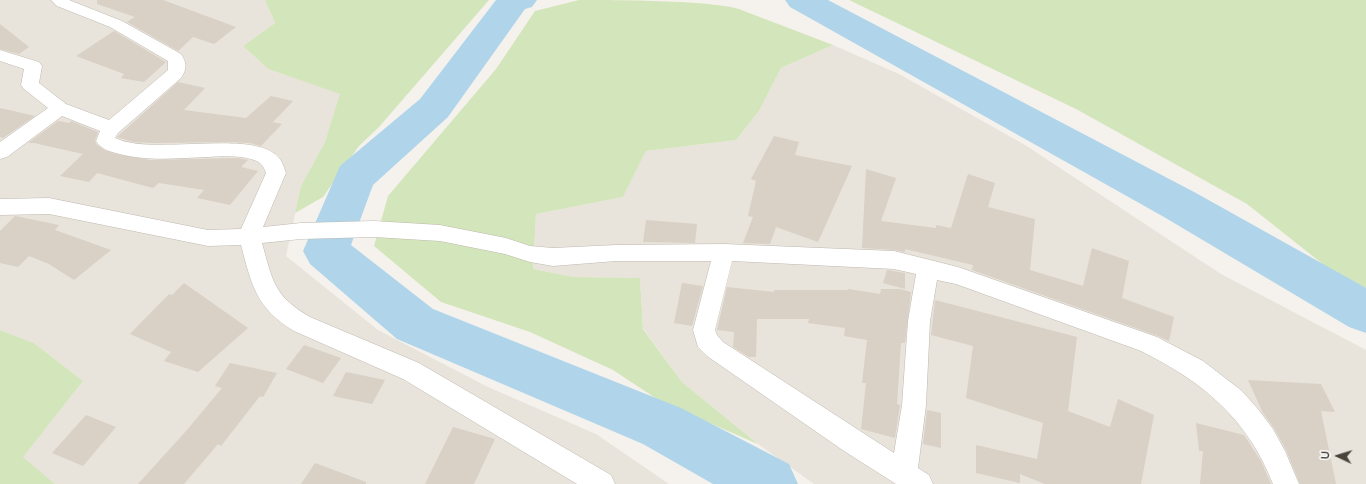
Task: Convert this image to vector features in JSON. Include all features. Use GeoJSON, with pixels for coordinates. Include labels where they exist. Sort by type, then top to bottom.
{"type":"FeatureCollection","features":[{"type":"Feature","properties":{"kind":"street"},"geometry":{"type":"LineString","coordinates":[[59,0],[116,24],[176,58],[178,63],[178,69],[175,74],[111,128],[105,141],[121,148],[150,152],[220,150],[253,152],[272,160],[276,166],[276,173],[249,235],[264,282],[273,302],[286,314],[302,324],[411,371],[602,484]]}},
{"type":"Feature","properties":{"kind":"street"},"geometry":{"type":"LineString","coordinates":[[0,56],[33,66],[30,85],[60,108],[111,128]]}},
{"type":"Feature","properties":{"kind":"street"},"geometry":{"type":"LineString","coordinates":[[0,152],[60,108]]}},
{"type":"Feature","properties":{"kind":"street"},"geometry":{"type":"LineString","coordinates":[[0,207],[48,206],[208,238],[228,238],[301,231],[374,229],[440,233],[506,246],[530,254],[553,257],[616,253],[724,252],[894,260],[958,276],[1149,344],[1171,354],[1214,381],[1244,409],[1262,436],[1282,473],[1286,484]]}},
{"type":"Feature","properties":{"kind":"street"},"geometry":{"type":"LineString","coordinates":[[724,252],[704,330],[706,340],[715,349],[853,442],[912,479]]}},
{"type":"Feature","properties":{"kind":"street"},"geometry":{"type":"LineString","coordinates":[[912,479],[914,405],[919,322],[928,269]]}},
{"type":"Feature","properties":{"kind":"shaded area"},"geometry":{"type":"Polygon","coordinates":[[[0,0],[265,0],[275,23],[243,46],[268,69],[341,94],[325,142],[301,186],[286,256],[378,330],[488,387],[596,434],[669,484],[55,484],[22,457],[83,381],[34,343],[0,330],[0,0]]]}},
{"type":"Feature","properties":{"kind":"shaded area"},"geometry":{"type":"Polygon","coordinates":[[[833,45],[899,74],[1025,145],[1221,274],[1366,350],[1366,484],[814,484],[758,444],[682,382],[643,328],[640,278],[574,277],[533,269],[536,214],[623,197],[646,151],[736,140],[759,111],[781,68],[833,45]]]}},
{"type":"Feature","properties":{"kind":"green space"},"geometry":{"type":"Polygon","coordinates":[[[265,0],[489,0],[379,127],[359,146],[323,197],[295,213],[301,186],[325,142],[340,94],[268,69],[243,46],[275,23],[265,0]]]}},
{"type":"Feature","properties":{"kind":"green space"},"geometry":{"type":"Polygon","coordinates":[[[579,0],[666,1],[732,7],[833,45],[781,68],[759,111],[736,140],[646,151],[623,197],[536,214],[533,269],[574,277],[640,278],[643,329],[682,382],[758,444],[663,403],[613,370],[530,332],[441,302],[374,246],[388,196],[496,69],[535,11],[579,0]]]}},
{"type":"Feature","properties":{"kind":"green space"},"geometry":{"type":"Polygon","coordinates":[[[849,0],[1366,0],[1366,288],[1339,277],[1247,204],[1076,109],[849,0]]]}},
{"type":"Feature","properties":{"kind":"green space"},"geometry":{"type":"Polygon","coordinates":[[[0,330],[34,343],[83,381],[23,457],[55,484],[0,484],[0,330]]]}},
{"type":"Feature","properties":{"kind":"building"},"geometry":{"type":"Polygon","coordinates":[[[97,0],[163,0],[236,27],[214,44],[193,37],[178,51],[127,22],[135,17],[97,4],[97,0]]]}},
{"type":"Feature","properties":{"kind":"building"},"geometry":{"type":"Polygon","coordinates":[[[0,24],[29,47],[19,54],[0,49],[0,24]]]}},
{"type":"Feature","properties":{"kind":"building"},"geometry":{"type":"Polygon","coordinates":[[[114,31],[166,62],[144,82],[121,78],[124,74],[76,56],[114,31]]]}},
{"type":"Feature","properties":{"kind":"building"},"geometry":{"type":"Polygon","coordinates":[[[178,82],[205,88],[184,110],[246,118],[271,96],[293,101],[273,122],[282,124],[261,146],[250,143],[228,142],[133,142],[117,137],[178,82]]]}},
{"type":"Feature","properties":{"kind":"building"},"geometry":{"type":"Polygon","coordinates":[[[0,108],[35,116],[3,138],[0,137],[0,108]]]}},
{"type":"Feature","properties":{"kind":"building"},"geometry":{"type":"Polygon","coordinates":[[[58,121],[69,123],[71,121],[98,132],[95,140],[96,144],[104,150],[116,154],[150,160],[238,158],[248,160],[241,167],[258,171],[230,205],[197,198],[204,190],[159,183],[153,188],[97,173],[89,182],[60,176],[83,154],[28,143],[58,121]]]}},
{"type":"Feature","properties":{"kind":"building"},"geometry":{"type":"Polygon","coordinates":[[[774,136],[799,142],[795,155],[852,166],[818,242],[776,227],[770,244],[743,243],[753,217],[748,216],[756,181],[751,179],[774,136]]]}},
{"type":"Feature","properties":{"kind":"building"},"geometry":{"type":"Polygon","coordinates":[[[866,169],[896,178],[881,221],[936,228],[936,225],[951,228],[968,174],[995,183],[988,207],[1035,219],[1030,270],[1083,286],[1092,248],[1129,261],[1122,298],[1174,317],[1169,341],[972,270],[973,265],[905,249],[905,252],[862,248],[866,169]]]}},
{"type":"Feature","properties":{"kind":"building"},"geometry":{"type":"Polygon","coordinates":[[[15,216],[59,225],[55,230],[111,250],[74,280],[49,264],[29,256],[18,267],[0,263],[0,231],[15,216]]]}},
{"type":"Feature","properties":{"kind":"building"},"geometry":{"type":"Polygon","coordinates":[[[646,220],[697,224],[695,243],[643,242],[646,220]]]}},
{"type":"Feature","properties":{"kind":"building"},"geometry":{"type":"Polygon","coordinates":[[[887,270],[905,273],[905,289],[883,283],[887,270]]]}},
{"type":"Feature","properties":{"kind":"building"},"geometry":{"type":"Polygon","coordinates":[[[184,283],[248,328],[198,372],[164,361],[171,352],[130,334],[169,294],[172,295],[184,283]]]}},
{"type":"Feature","properties":{"kind":"building"},"geometry":{"type":"Polygon","coordinates":[[[682,283],[703,286],[692,326],[674,323],[682,283]]]}},
{"type":"Feature","properties":{"kind":"building"},"geometry":{"type":"Polygon","coordinates":[[[727,287],[774,292],[774,290],[848,289],[880,294],[881,289],[900,289],[911,292],[905,343],[901,343],[897,404],[900,405],[895,438],[861,429],[866,383],[862,383],[867,340],[844,336],[845,328],[808,323],[809,319],[757,319],[756,357],[749,357],[733,347],[734,332],[717,330],[727,287]]]}},
{"type":"Feature","properties":{"kind":"building"},"geometry":{"type":"Polygon","coordinates":[[[935,300],[1077,337],[1068,411],[1110,427],[1118,399],[1154,415],[1141,484],[1045,484],[1020,474],[1020,483],[976,473],[976,445],[1037,459],[1043,423],[966,398],[973,346],[931,335],[935,300]]]}},
{"type":"Feature","properties":{"kind":"building"},"geometry":{"type":"Polygon","coordinates":[[[304,345],[341,358],[323,383],[286,369],[304,345]]]}},
{"type":"Feature","properties":{"kind":"building"},"geometry":{"type":"Polygon","coordinates":[[[230,363],[277,373],[263,397],[260,396],[221,446],[218,444],[184,484],[138,484],[187,430],[222,388],[215,386],[230,363]]]}},
{"type":"Feature","properties":{"kind":"building"},"geometry":{"type":"Polygon","coordinates":[[[346,372],[385,380],[372,404],[333,396],[346,372]]]}},
{"type":"Feature","properties":{"kind":"building"},"geometry":{"type":"Polygon","coordinates":[[[1248,380],[1321,384],[1335,412],[1321,411],[1336,484],[1300,484],[1286,450],[1274,428],[1263,413],[1248,380]]]}},
{"type":"Feature","properties":{"kind":"building"},"geometry":{"type":"Polygon","coordinates":[[[927,410],[941,413],[941,448],[923,444],[927,410]]]}},
{"type":"Feature","properties":{"kind":"building"},"geometry":{"type":"Polygon","coordinates":[[[86,415],[116,427],[83,466],[52,453],[86,415]]]}},
{"type":"Feature","properties":{"kind":"building"},"geometry":{"type":"Polygon","coordinates":[[[1196,423],[1244,435],[1261,461],[1271,484],[1200,484],[1203,451],[1199,451],[1196,423]]]}},
{"type":"Feature","properties":{"kind":"building"},"geometry":{"type":"Polygon","coordinates":[[[453,427],[495,439],[474,484],[425,484],[453,427]]]}},
{"type":"Feature","properties":{"kind":"building"},"geometry":{"type":"Polygon","coordinates":[[[315,463],[366,482],[366,484],[301,484],[315,463]]]}},
{"type":"Feature","properties":{"kind":"waterway"},"geometry":{"type":"LineString","coordinates":[[520,0],[513,1],[434,108],[355,177],[326,251],[415,324],[662,426],[769,484]]}},
{"type":"Feature","properties":{"kind":"waterway"},"geometry":{"type":"LineString","coordinates":[[802,0],[1180,205],[1366,312]]}}]}
